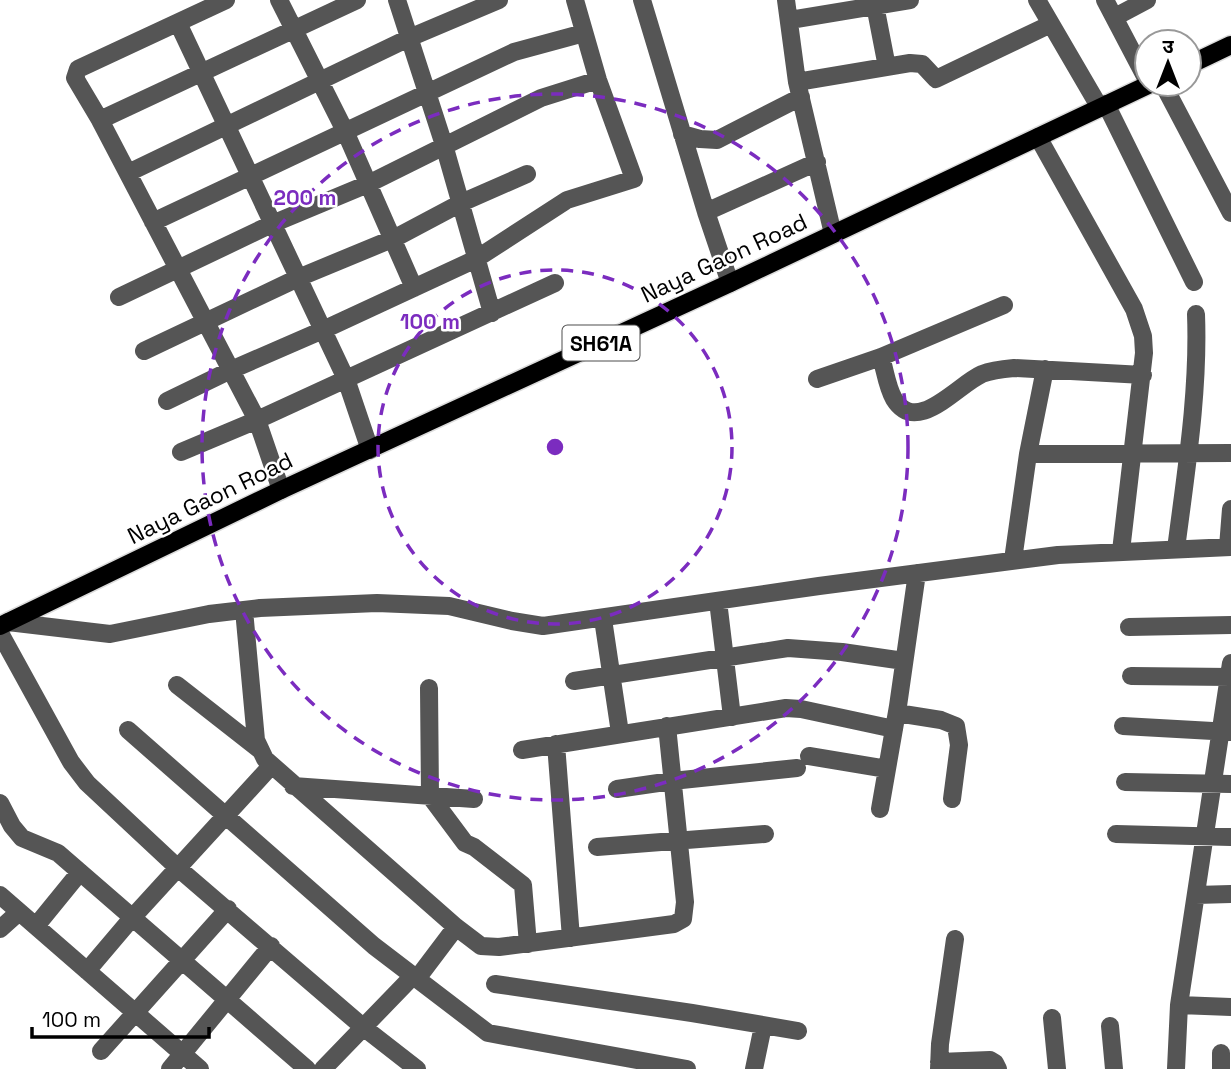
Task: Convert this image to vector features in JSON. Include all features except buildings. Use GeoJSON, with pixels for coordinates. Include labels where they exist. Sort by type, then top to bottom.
{"type":"FeatureCollection","features":[{"type":"Feature","properties":{"kind":"main road"},"geometry":{"type":"LineString","coordinates":[[1203,58],[1231,45]]}},
{"type":"Feature","properties":{"kind":"main road","name":"Naya Gaon Road"},"geometry":{"type":"LineString","coordinates":[[6,625],[281,490],[730,283],[1133,91]]}},
{"type":"Feature","properties":{"kind":"street"},"geometry":{"type":"LineString","coordinates":[[226,0],[78,69],[75,78],[100,120],[257,420],[281,490]]}},
{"type":"Feature","properties":{"kind":"street"},"geometry":{"type":"LineString","coordinates":[[279,0],[345,131],[414,288]]}},
{"type":"Feature","properties":{"kind":"street"},"geometry":{"type":"LineString","coordinates":[[100,120],[357,0]]}},
{"type":"Feature","properties":{"kind":"street"},"geometry":{"type":"LineString","coordinates":[[397,0],[444,145],[492,313]]}},
{"type":"Feature","properties":{"kind":"street"},"geometry":{"type":"LineString","coordinates":[[128,173],[409,38],[499,0]]}},
{"type":"Feature","properties":{"kind":"street"},"geometry":{"type":"LineString","coordinates":[[167,401],[476,258],[567,200],[634,179],[598,80],[575,0]]}},
{"type":"Feature","properties":{"kind":"street"},"geometry":{"type":"LineString","coordinates":[[642,0],[730,283]]}},
{"type":"Feature","properties":{"kind":"street"},"geometry":{"type":"LineString","coordinates":[[786,0],[799,90],[833,234]]}},
{"type":"Feature","properties":{"kind":"street"},"geometry":{"type":"LineString","coordinates":[[790,20],[910,0]]}},
{"type":"Feature","properties":{"kind":"street"},"geometry":{"type":"LineString","coordinates":[[1037,0],[1103,106],[1195,282]]}},
{"type":"Feature","properties":{"kind":"street"},"geometry":{"type":"LineString","coordinates":[[1105,0],[1133,52]]}},
{"type":"Feature","properties":{"kind":"street"},"geometry":{"type":"LineString","coordinates":[[1115,17],[1147,0]]}},
{"type":"Feature","properties":{"kind":"street"},"geometry":{"type":"LineString","coordinates":[[875,4],[887,67]]}},
{"type":"Feature","properties":{"kind":"street"},"geometry":{"type":"LineString","coordinates":[[178,23],[346,379],[370,450]]}},
{"type":"Feature","properties":{"kind":"street"},"geometry":{"type":"LineString","coordinates":[[682,134],[717,140],[799,90],[887,67],[922,64],[936,79],[1051,24]]}},
{"type":"Feature","properties":{"kind":"street"},"geometry":{"type":"LineString","coordinates":[[153,222],[514,52],[584,33]]}},
{"type":"Feature","properties":{"kind":"street"},"geometry":{"type":"LineString","coordinates":[[119,296],[368,184],[541,98],[598,80]]}},
{"type":"Feature","properties":{"kind":"street"},"geometry":{"type":"LineString","coordinates":[[1170,98],[1231,212]]}},
{"type":"Feature","properties":{"kind":"street"},"geometry":{"type":"LineString","coordinates":[[1038,137],[1134,309],[1143,336],[1143,375],[1121,551]]}},
{"type":"Feature","properties":{"kind":"street"},"geometry":{"type":"LineString","coordinates":[[706,212],[817,162]]}},
{"type":"Feature","properties":{"kind":"street"},"geometry":{"type":"LineString","coordinates":[[144,351],[298,278],[393,239],[461,203],[527,174]]}},
{"type":"Feature","properties":{"kind":"street"},"geometry":{"type":"LineString","coordinates":[[181,452],[257,420],[555,283]]}},
{"type":"Feature","properties":{"kind":"street"},"geometry":{"type":"LineString","coordinates":[[817,379],[881,357],[1004,305]]}},
{"type":"Feature","properties":{"kind":"street"},"geometry":{"type":"LineString","coordinates":[[1176,549],[1196,369],[1196,314]]}},
{"type":"Feature","properties":{"kind":"street"},"geometry":{"type":"LineString","coordinates":[[881,357],[897,403],[913,413],[925,411],[980,375],[995,370],[1045,369],[1143,375]]}},
{"type":"Feature","properties":{"kind":"street"},"geometry":{"type":"LineString","coordinates":[[1013,560],[1028,454],[1045,369]]}},
{"type":"Feature","properties":{"kind":"street"},"geometry":{"type":"LineString","coordinates":[[1028,454],[1231,453]]}},
{"type":"Feature","properties":{"kind":"street"},"geometry":{"type":"LineString","coordinates":[[6,625],[110,634],[209,614],[377,603],[449,606],[543,626],[1013,560],[1093,551],[1230,547],[1231,509]]}},
{"type":"Feature","properties":{"kind":"street"},"geometry":{"type":"LineString","coordinates":[[880,808],[917,573]]}},
{"type":"Feature","properties":{"kind":"street"},"geometry":{"type":"LineString","coordinates":[[718,601],[732,717]]}},
{"type":"Feature","properties":{"kind":"street"},"geometry":{"type":"LineString","coordinates":[[244,610],[254,725],[260,750]]}},
{"type":"Feature","properties":{"kind":"street"},"geometry":{"type":"LineString","coordinates":[[603,619],[620,733]]}},
{"type":"Feature","properties":{"kind":"street"},"geometry":{"type":"LineString","coordinates":[[6,625],[71,762],[87,783],[178,868],[363,1027],[417,1069]]}},
{"type":"Feature","properties":{"kind":"street"},"geometry":{"type":"LineString","coordinates":[[1129,627],[1231,625]]}},
{"type":"Feature","properties":{"kind":"street"},"geometry":{"type":"LineString","coordinates":[[574,681],[788,648],[904,661]]}},
{"type":"Feature","properties":{"kind":"street"},"geometry":{"type":"LineString","coordinates":[[1131,676],[1230,673],[1226,732],[1213,784],[1179,1005],[1176,1069]]}},
{"type":"Feature","properties":{"kind":"street"},"geometry":{"type":"LineString","coordinates":[[177,685],[260,750],[271,766],[293,786],[456,927],[487,948],[679,923],[685,912],[685,902],[667,726]]}},
{"type":"Feature","properties":{"kind":"street"},"geometry":{"type":"LineString","coordinates":[[429,688],[430,796],[465,843],[523,885],[528,944]]}},
{"type":"Feature","properties":{"kind":"street"},"geometry":{"type":"LineString","coordinates":[[522,750],[786,708],[895,721],[950,722],[956,726],[959,745],[952,799]]}},
{"type":"Feature","properties":{"kind":"street"},"geometry":{"type":"LineString","coordinates":[[1123,726],[1226,732]]}},
{"type":"Feature","properties":{"kind":"street"},"geometry":{"type":"LineString","coordinates":[[128,730],[412,977],[488,1033],[585,1061],[687,1069]]}},
{"type":"Feature","properties":{"kind":"street"},"geometry":{"type":"LineString","coordinates":[[556,744],[571,938]]}},
{"type":"Feature","properties":{"kind":"street"},"geometry":{"type":"LineString","coordinates":[[617,789],[803,762],[887,769]]}},
{"type":"Feature","properties":{"kind":"street"},"geometry":{"type":"LineString","coordinates":[[87,971],[271,766]]}},
{"type":"Feature","properties":{"kind":"street"},"geometry":{"type":"LineString","coordinates":[[1125,782],[1231,784]]}},
{"type":"Feature","properties":{"kind":"street"},"geometry":{"type":"LineString","coordinates":[[293,786],[474,799]]}},
{"type":"Feature","properties":{"kind":"street"},"geometry":{"type":"LineString","coordinates":[[0,803],[22,838],[58,853],[307,1069]]}},
{"type":"Feature","properties":{"kind":"street"},"geometry":{"type":"LineString","coordinates":[[597,847],[765,834]]}},
{"type":"Feature","properties":{"kind":"street"},"geometry":{"type":"LineString","coordinates":[[1116,834],[1231,837]]}},
{"type":"Feature","properties":{"kind":"street"},"geometry":{"type":"LineString","coordinates":[[36,926],[80,872]]}},
{"type":"Feature","properties":{"kind":"street"},"geometry":{"type":"LineString","coordinates":[[1196,895],[1231,894]]}},
{"type":"Feature","properties":{"kind":"street"},"geometry":{"type":"LineString","coordinates":[[0,895],[200,1069]]}},
{"type":"Feature","properties":{"kind":"street"},"geometry":{"type":"LineString","coordinates":[[101,1051],[228,909]]}},
{"type":"Feature","properties":{"kind":"street"},"geometry":{"type":"LineString","coordinates":[[0,929],[19,912]]}},
{"type":"Feature","properties":{"kind":"street"},"geometry":{"type":"LineString","coordinates":[[323,1069],[412,977],[419,976],[456,927]]}},
{"type":"Feature","properties":{"kind":"street"},"geometry":{"type":"LineString","coordinates":[[955,939],[939,1065],[990,1060],[998,1069]]}},
{"type":"Feature","properties":{"kind":"street"},"geometry":{"type":"LineString","coordinates":[[170,1069],[271,946]]}},
{"type":"Feature","properties":{"kind":"street"},"geometry":{"type":"LineString","coordinates":[[495,984],[798,1031]]}},
{"type":"Feature","properties":{"kind":"street"},"geometry":{"type":"LineString","coordinates":[[1179,1005],[1231,1007]]}},
{"type":"Feature","properties":{"kind":"street"},"geometry":{"type":"LineString","coordinates":[[1052,1018],[1057,1069]]}},
{"type":"Feature","properties":{"kind":"street"},"geometry":{"type":"LineString","coordinates":[[754,1069],[763,1026]]}},
{"type":"Feature","properties":{"kind":"street"},"geometry":{"type":"LineString","coordinates":[[1110,1027],[1114,1069]]}}]}
